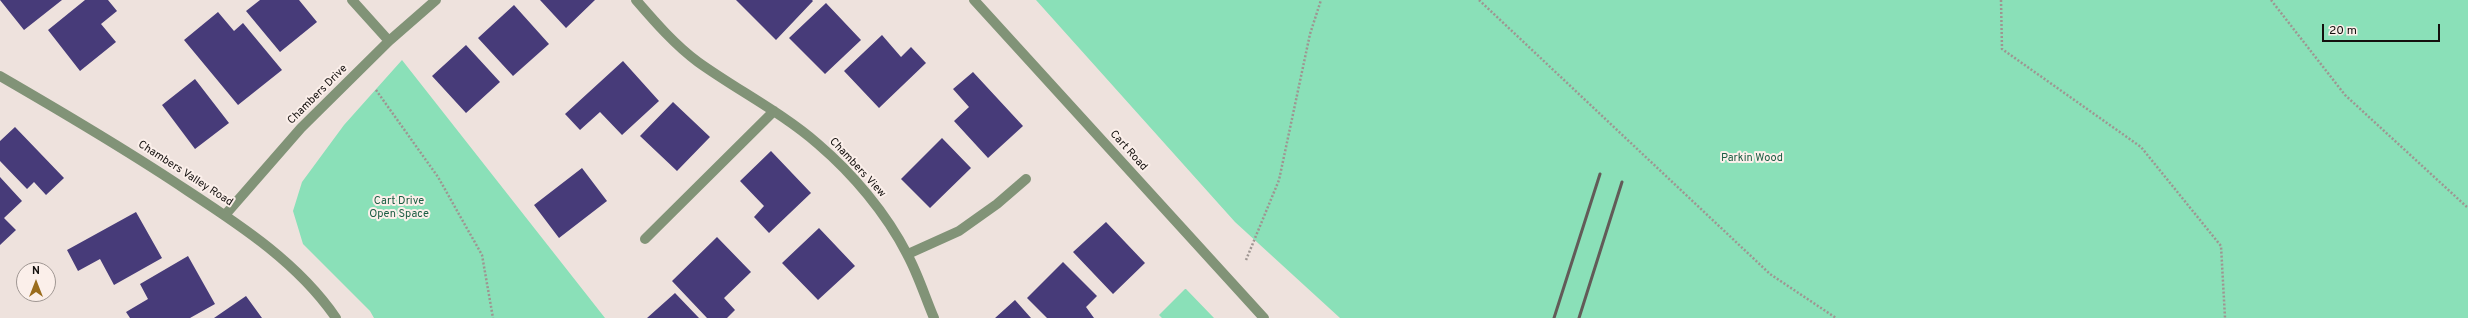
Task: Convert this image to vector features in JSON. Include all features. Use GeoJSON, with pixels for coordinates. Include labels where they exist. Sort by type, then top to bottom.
{"type":"FeatureCollection","features":[{"type":"Feature","properties":{"kind":"street"},"geometry":{"type":"LineString","coordinates":[[352,0],[389,41]]}},
{"type":"Feature","properties":{"kind":"street","name":"Chambers Drive"},"geometry":{"type":"LineString","coordinates":[[225,215],[301,128],[389,41],[436,0]]}},
{"type":"Feature","properties":{"kind":"street","name":"Chambers View"},"geometry":{"type":"LineString","coordinates":[[636,0],[661,28],[698,61],[774,110],[818,144],[859,186],[886,219],[908,254],[934,318]]}},
{"type":"Feature","properties":{"kind":"street","name":"Cart Road"},"geometry":{"type":"LineString","coordinates":[[974,0],[1264,318]]}},
{"type":"Feature","properties":{"kind":"street","name":"Chambers Valley Road"},"geometry":{"type":"LineString","coordinates":[[0,76],[147,163],[225,215],[282,257],[336,318]]}},
{"type":"Feature","properties":{"kind":"street"},"geometry":{"type":"LineString","coordinates":[[645,239],[774,110]]}},
{"type":"Feature","properties":{"kind":"street"},"geometry":{"type":"LineString","coordinates":[[908,254],[959,231],[997,204],[1026,179]]}},
{"type":"Feature","properties":{"kind":"path"},"geometry":{"type":"LineString","coordinates":[[1236,287],[1279,180],[1310,34],[1320,0]]}},
{"type":"Feature","properties":{"kind":"path"},"geometry":{"type":"LineString","coordinates":[[1479,0],[1770,274],[1836,318]]}},
{"type":"Feature","properties":{"kind":"path"},"geometry":{"type":"LineString","coordinates":[[2000,0],[2002,49],[2141,147],[2221,246],[2225,318]]}},
{"type":"Feature","properties":{"kind":"path"},"geometry":{"type":"LineString","coordinates":[[2271,0],[2345,95],[2468,208]]}},
{"type":"Feature","properties":{"kind":"path"},"geometry":{"type":"LineString","coordinates":[[361,68],[438,177],[482,255],[493,318]]}},
{"type":"Feature","properties":{"kind":"green space","name":"Parkin Wood"},"geometry":{"type":"Polygon","coordinates":[[[1036,0],[2468,0],[2468,318],[1340,318],[1235,222],[1036,0]]]}},
{"type":"Feature","properties":{"kind":"green space","name":"Cart Drive Open Space"},"geometry":{"type":"Polygon","coordinates":[[[402,60],[605,318],[374,318],[370,311],[303,244],[293,211],[302,182],[344,125],[402,60]]]}},
{"type":"Feature","properties":{"kind":"green space"},"geometry":{"type":"Polygon","coordinates":[[[1185,289],[1214,318],[1162,318],[1159,315],[1185,289]]]}},
{"type":"Feature","properties":{"kind":"building"},"geometry":{"type":"Polygon","coordinates":[[[0,0],[62,0],[24,30],[0,0]]]}},
{"type":"Feature","properties":{"kind":"building"},"geometry":{"type":"Polygon","coordinates":[[[85,0],[108,0],[117,11],[101,24],[116,42],[80,71],[48,30],[85,0]]]}},
{"type":"Feature","properties":{"kind":"building"},"geometry":{"type":"Polygon","coordinates":[[[260,0],[299,0],[317,22],[280,52],[246,11],[260,0]]]}},
{"type":"Feature","properties":{"kind":"building"},"geometry":{"type":"Polygon","coordinates":[[[540,0],[595,0],[566,28],[540,0]]]}},
{"type":"Feature","properties":{"kind":"building"},"geometry":{"type":"Polygon","coordinates":[[[736,0],[812,0],[813,1],[776,40],[736,0]]]}},
{"type":"Feature","properties":{"kind":"building"},"geometry":{"type":"Polygon","coordinates":[[[826,3],[861,40],[825,74],[789,38],[826,3]]]}},
{"type":"Feature","properties":{"kind":"building"},"geometry":{"type":"Polygon","coordinates":[[[514,5],[549,44],[513,76],[478,38],[514,5]]]}},
{"type":"Feature","properties":{"kind":"building"},"geometry":{"type":"Polygon","coordinates":[[[218,12],[234,31],[243,23],[282,70],[238,105],[184,40],[218,12]]]}},
{"type":"Feature","properties":{"kind":"building"},"geometry":{"type":"Polygon","coordinates":[[[882,35],[901,57],[911,47],[926,63],[879,108],[844,71],[882,35]]]}},
{"type":"Feature","properties":{"kind":"building"},"geometry":{"type":"Polygon","coordinates":[[[466,45],[500,82],[466,113],[432,76],[466,45]]]}},
{"type":"Feature","properties":{"kind":"building"},"geometry":{"type":"Polygon","coordinates":[[[623,61],[659,101],[622,135],[600,112],[580,130],[565,114],[623,61]]]}},
{"type":"Feature","properties":{"kind":"building"},"geometry":{"type":"Polygon","coordinates":[[[973,72],[1023,126],[988,158],[954,121],[969,107],[953,89],[973,72]]]}},
{"type":"Feature","properties":{"kind":"building"},"geometry":{"type":"Polygon","coordinates":[[[195,79],[229,123],[195,149],[162,105],[195,79]]]}},
{"type":"Feature","properties":{"kind":"building"},"geometry":{"type":"Polygon","coordinates":[[[673,102],[710,137],[677,171],[640,136],[673,102]]]}},
{"type":"Feature","properties":{"kind":"building"},"geometry":{"type":"Polygon","coordinates":[[[15,127],[64,178],[46,195],[34,182],[27,189],[0,161],[0,141],[15,127]]]}},
{"type":"Feature","properties":{"kind":"building"},"geometry":{"type":"Polygon","coordinates":[[[942,138],[971,168],[930,208],[901,179],[942,138]]]}},
{"type":"Feature","properties":{"kind":"building"},"geometry":{"type":"Polygon","coordinates":[[[771,151],[811,193],[769,233],[754,217],[764,206],[740,181],[771,151]]]}},
{"type":"Feature","properties":{"kind":"building"},"geometry":{"type":"Polygon","coordinates":[[[582,168],[607,201],[559,238],[534,205],[582,168]]]}},
{"type":"Feature","properties":{"kind":"building"},"geometry":{"type":"Polygon","coordinates":[[[0,177],[22,201],[4,218],[16,230],[0,245],[0,177]]]}},
{"type":"Feature","properties":{"kind":"building"},"geometry":{"type":"Polygon","coordinates":[[[136,212],[162,258],[114,285],[100,259],[78,271],[67,250],[136,212]]]}},
{"type":"Feature","properties":{"kind":"building"},"geometry":{"type":"Polygon","coordinates":[[[1106,222],[1145,263],[1113,294],[1073,252],[1106,222]]]}},
{"type":"Feature","properties":{"kind":"building"},"geometry":{"type":"Polygon","coordinates":[[[819,228],[855,266],[818,300],[782,263],[819,228]]]}},
{"type":"Feature","properties":{"kind":"building"},"geometry":{"type":"Polygon","coordinates":[[[717,237],[751,272],[724,298],[735,310],[727,318],[707,318],[672,281],[717,237]]]}},
{"type":"Feature","properties":{"kind":"building"},"geometry":{"type":"Polygon","coordinates":[[[188,256],[215,304],[190,318],[130,318],[126,312],[148,299],[140,284],[188,256]]]}},
{"type":"Feature","properties":{"kind":"building"},"geometry":{"type":"Polygon","coordinates":[[[1063,262],[1097,296],[1086,307],[1094,318],[1047,318],[1027,298],[1063,262]]]}},
{"type":"Feature","properties":{"kind":"building"},"geometry":{"type":"Polygon","coordinates":[[[675,293],[699,318],[647,318],[675,293]]]}},
{"type":"Feature","properties":{"kind":"building"},"geometry":{"type":"Polygon","coordinates":[[[246,296],[262,318],[214,318],[246,296]]]}},
{"type":"Feature","properties":{"kind":"building"},"geometry":{"type":"Polygon","coordinates":[[[1015,300],[1031,318],[995,318],[1015,300]]]}},
{"type":"Feature","properties":{"kind":"railway"},"geometry":{"type":"LineString","coordinates":[[1554,318],[1600,174]]}},
{"type":"Feature","properties":{"kind":"railway"},"geometry":{"type":"LineString","coordinates":[[1579,318],[1622,182]]}}]}
